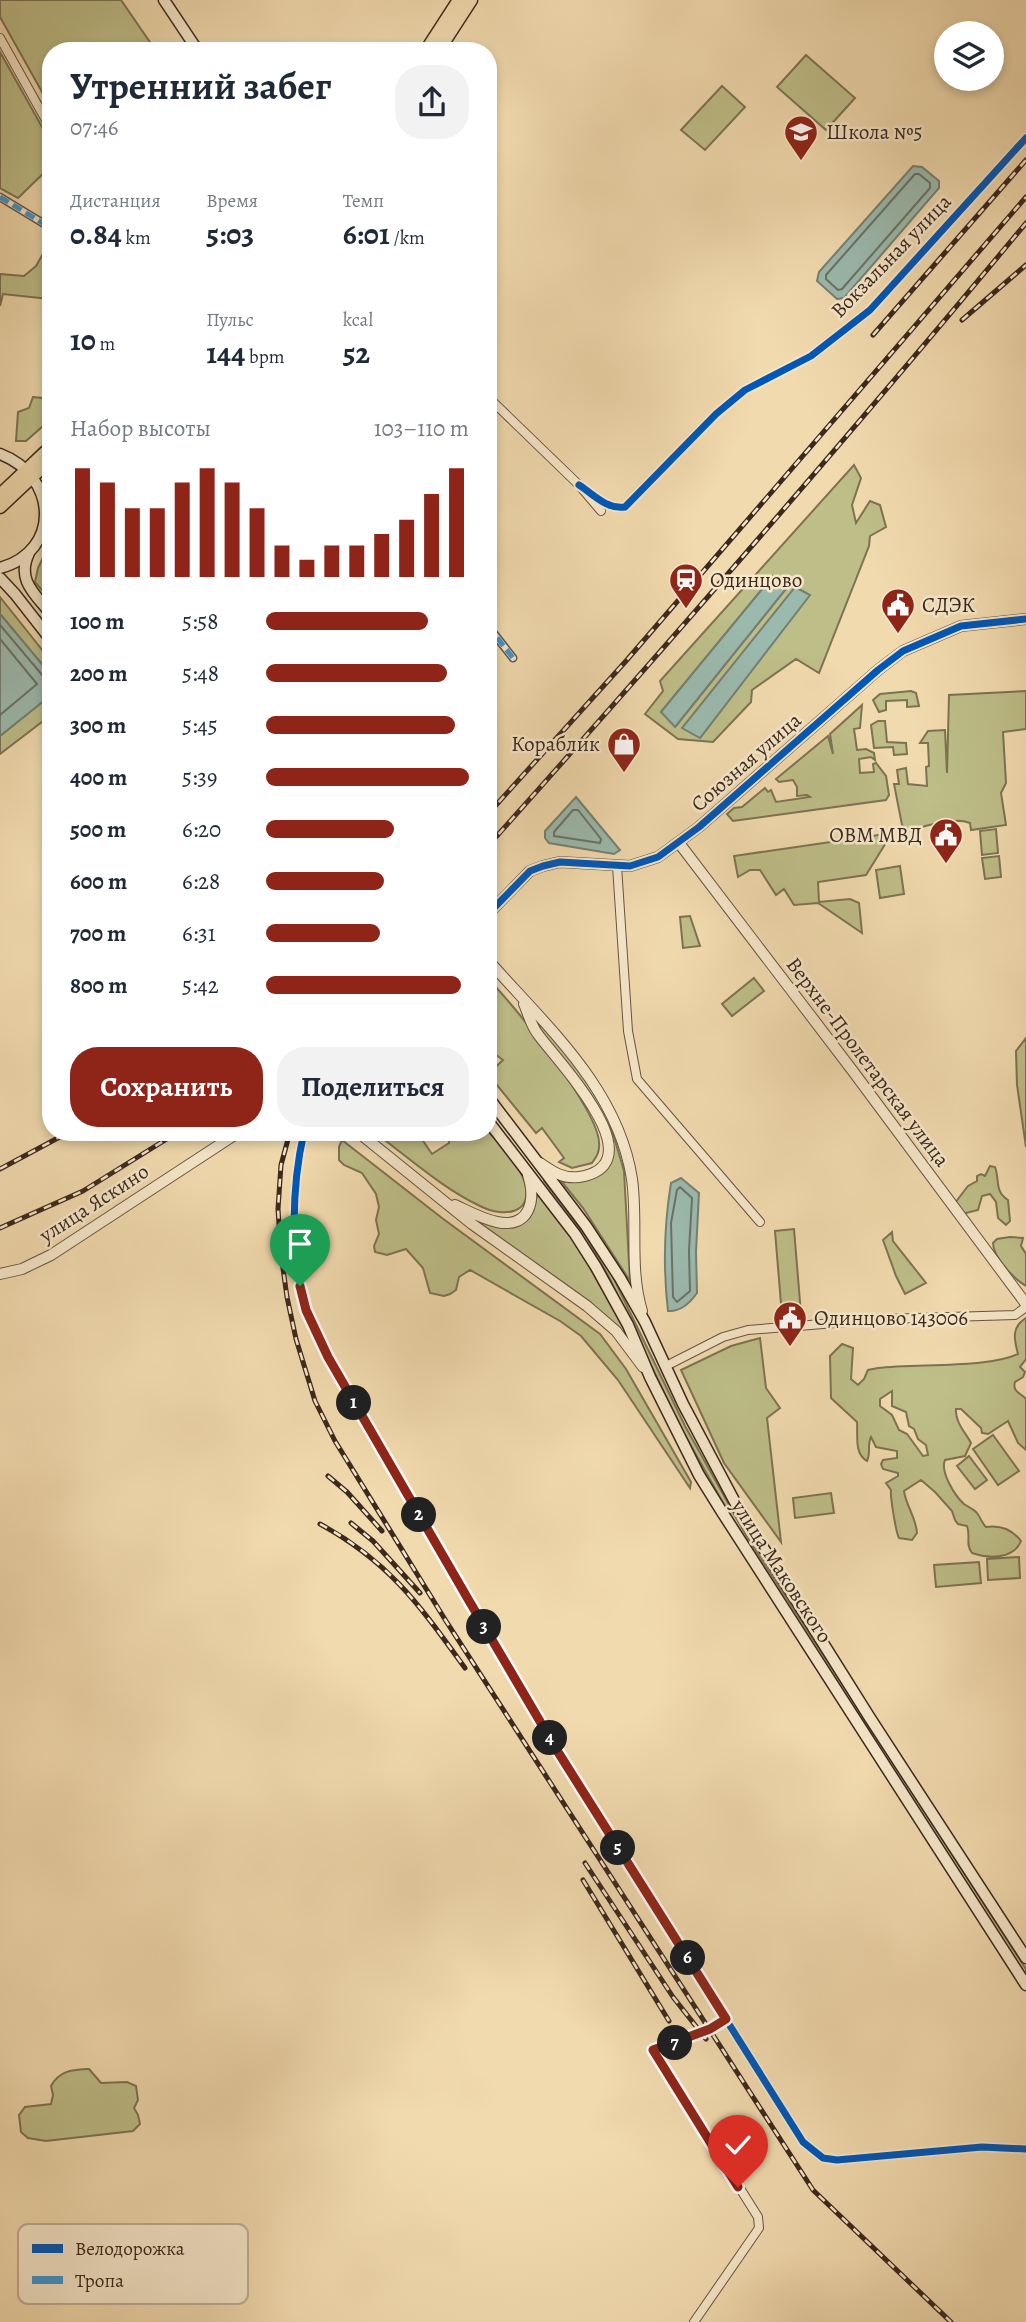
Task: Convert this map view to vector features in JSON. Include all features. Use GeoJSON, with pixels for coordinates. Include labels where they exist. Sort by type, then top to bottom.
{"type":"FeatureCollection","features":[{"type":"Feature","properties":{"kind":"main road"},"geometry":{"type":"LineString","coordinates":[[164,0],[192,42]]}},
{"type":"Feature","properties":{"kind":"main road"},"geometry":{"type":"LineString","coordinates":[[432,42],[459,0]]}},
{"type":"Feature","properties":{"kind":"main road"},"geometry":{"type":"LineString","coordinates":[[444,42],[471,0]]}},
{"type":"Feature","properties":{"kind":"main road"},"geometry":{"type":"LineString","coordinates":[[0,454],[16,460],[30,473],[42,493]]}},
{"type":"Feature","properties":{"kind":"main road"},"geometry":{"type":"LineString","coordinates":[[0,507],[42,458]]}},
{"type":"Feature","properties":{"kind":"main road"},"geometry":{"type":"LineString","coordinates":[[0,495],[42,465]]}},
{"type":"Feature","properties":{"kind":"main road"},"geometry":{"type":"LineString","coordinates":[[42,530],[24,564],[25,578],[42,602]]}},
{"type":"Feature","properties":{"kind":"main road"},"geometry":{"type":"LineString","coordinates":[[0,568],[20,560],[30,551]]}},
{"type":"Feature","properties":{"kind":"main road"},"geometry":{"type":"LineString","coordinates":[[0,578],[42,628]]}},
{"type":"Feature","properties":{"kind":"main road","name":"улица Маковского"},"geometry":{"type":"LineString","coordinates":[[497,1109],[586,1226],[645,1322],[694,1425],[737,1506],[861,1705],[1026,1958]]}},
{"type":"Feature","properties":{"kind":"main road","name":"улица Маковского"},"geometry":{"type":"LineString","coordinates":[[497,1132],[526,1167],[596,1267],[628,1325],[650,1377],[699,1475],[1026,1985]]}},
{"type":"Feature","properties":{"kind":"street"},"geometry":{"type":"LineString","coordinates":[[0,38],[42,113]]}},
{"type":"Feature","properties":{"kind":"street","name":"Вокзальная улица"},"geometry":{"type":"LineString","coordinates":[[497,406],[604,508],[625,507],[735,398],[745,390],[811,356],[870,310],[1026,138]]}},
{"type":"Feature","properties":{"kind":"street"},"geometry":{"type":"LineString","coordinates":[[0,197],[42,223]]}},
{"type":"Feature","properties":{"kind":"street","name":"Союзная улица"},"geometry":{"type":"LineString","coordinates":[[497,905],[530,871],[543,866],[560,862],[630,866],[652,860],[678,843],[904,651],[961,626],[1026,619]]}},
{"type":"Feature","properties":{"kind":"street"},"geometry":{"type":"LineString","coordinates":[[497,638],[513,658]]}},
{"type":"Feature","properties":{"kind":"street","name":"Верхне-Пролетарская улица"},"geometry":{"type":"LineString","coordinates":[[678,843],[1025,1302]]}},
{"type":"Feature","properties":{"kind":"street"},"geometry":{"type":"LineString","coordinates":[[617,866],[626,1007],[631,1055],[637,1079],[760,1222]]}},
{"type":"Feature","properties":{"kind":"street"},"geometry":{"type":"LineString","coordinates":[[497,970],[575,1057],[600,1091],[617,1125],[632,1180],[637,1289],[645,1322]]}},
{"type":"Feature","properties":{"kind":"street"},"geometry":{"type":"LineString","coordinates":[[521,997],[536,1032],[586,1096],[609,1143],[604,1164],[583,1176],[565,1177],[538,1161]]}},
{"type":"Feature","properties":{"kind":"street","name":"улица Яскино"},"geometry":{"type":"LineString","coordinates":[[0,1275],[22,1269],[51,1255],[225,1141]]}},
{"type":"Feature","properties":{"kind":"street"},"geometry":{"type":"LineString","coordinates":[[303,1141],[296,1199],[297,1269],[306,1310],[316,1333],[347,1392],[552,1743],[803,2142],[823,2158],[837,2160],[982,2147],[1026,2150]]}},
{"type":"Feature","properties":{"kind":"street"},"geometry":{"type":"LineString","coordinates":[[369,1141],[602,1318],[627,1344],[650,1377]]}},
{"type":"Feature","properties":{"kind":"street"},"geometry":{"type":"LineString","coordinates":[[445,1201],[499,1222],[518,1219],[527,1213],[533,1198],[526,1167]]}},
{"type":"Feature","properties":{"kind":"street"},"geometry":{"type":"LineString","coordinates":[[666,1366],[735,1333],[884,1319],[1014,1315],[1025,1302]]}},
{"type":"Feature","properties":{"kind":"street"},"geometry":{"type":"LineString","coordinates":[[694,2322],[759,2228],[758,2217],[653,2050],[710,2029],[726,2019]]}},
{"type":"Feature","properties":{"kind":"green space"},"geometry":{"type":"Polygon","coordinates":[[[0,0],[121,0],[150,42],[42,42],[42,92],[0,17],[0,0]]]}},
{"type":"Feature","properties":{"kind":"green space"},"geometry":{"type":"Polygon","coordinates":[[[0,52],[42,127],[42,175],[18,198],[0,188],[0,52]]]}},
{"type":"Feature","properties":{"kind":"green space"},"geometry":{"type":"Polygon","coordinates":[[[806,55],[855,98],[826,130],[777,87],[806,55]]]}},
{"type":"Feature","properties":{"kind":"green space"},"geometry":{"type":"Polygon","coordinates":[[[722,86],[745,107],[705,150],[681,130],[722,86]]]}},
{"type":"Feature","properties":{"kind":"green space"},"geometry":{"type":"Polygon","coordinates":[[[42,256],[42,298],[3,294],[0,306],[0,274],[24,276],[36,266],[42,256]]]}},
{"type":"Feature","properties":{"kind":"green space"},"geometry":{"type":"Polygon","coordinates":[[[33,397],[42,398],[42,427],[26,441],[16,441],[18,412],[29,408],[33,397]]]}},
{"type":"Feature","properties":{"kind":"green space"},"geometry":{"type":"Polygon","coordinates":[[[854,465],[861,478],[852,505],[856,523],[870,501],[880,505],[886,527],[870,536],[869,546],[819,673],[796,659],[752,690],[751,702],[713,742],[678,739],[645,714],[663,691],[660,681],[854,465]],[[773,576],[661,712],[676,726],[789,585],[773,576]],[[796,587],[700,738],[809,595],[796,587]]]}},
{"type":"Feature","properties":{"kind":"green space"},"geometry":{"type":"Polygon","coordinates":[[[42,560],[42,590],[35,582],[42,560]]]}},
{"type":"Feature","properties":{"kind":"green space"},"geometry":{"type":"Polygon","coordinates":[[[0,597],[42,650],[42,664],[0,614],[0,597]]]}},
{"type":"Feature","properties":{"kind":"green space"},"geometry":{"type":"Polygon","coordinates":[[[911,691],[916,693],[919,706],[907,707],[907,700],[886,701],[886,710],[879,712],[873,700],[880,694],[911,691]]]}},
{"type":"Feature","properties":{"kind":"green space"},"geometry":{"type":"Polygon","coordinates":[[[1026,691],[1026,729],[1003,732],[1006,783],[1001,793],[1006,825],[971,830],[970,823],[948,821],[911,831],[902,825],[894,784],[899,784],[897,770],[906,768],[908,784],[927,786],[928,743],[920,743],[928,731],[945,730],[947,773],[949,695],[1026,691]]]}},
{"type":"Feature","properties":{"kind":"green space"},"geometry":{"type":"Polygon","coordinates":[[[42,702],[42,722],[0,754],[0,736],[42,702]]]}},
{"type":"Feature","properties":{"kind":"green space"},"geometry":{"type":"Polygon","coordinates":[[[862,705],[860,728],[854,729],[857,750],[866,749],[874,753],[875,760],[871,757],[859,759],[860,773],[874,772],[873,764],[876,763],[886,776],[889,795],[886,800],[733,821],[727,814],[734,808],[742,807],[765,788],[768,792],[771,790],[776,802],[810,797],[797,796],[797,787],[793,780],[779,782],[776,779],[828,736],[833,754],[830,734],[862,705]]]}},
{"type":"Feature","properties":{"kind":"green space"},"geometry":{"type":"Polygon","coordinates":[[[885,721],[887,742],[906,743],[907,754],[894,755],[893,747],[874,748],[871,725],[885,721]]]}},
{"type":"Feature","properties":{"kind":"green space"},"geometry":{"type":"Polygon","coordinates":[[[996,829],[998,853],[982,855],[980,831],[996,829]]]}},
{"type":"Feature","properties":{"kind":"green space"},"geometry":{"type":"Polygon","coordinates":[[[892,833],[866,875],[818,882],[819,902],[850,899],[859,903],[862,933],[818,903],[794,905],[784,889],[776,895],[760,870],[750,870],[738,877],[734,856],[892,833]]]}},
{"type":"Feature","properties":{"kind":"green space"},"geometry":{"type":"Polygon","coordinates":[[[999,856],[1001,877],[985,879],[982,858],[999,856]]]}},
{"type":"Feature","properties":{"kind":"green space"},"geometry":{"type":"Polygon","coordinates":[[[900,866],[904,894],[880,898],[876,870],[900,866]]]}},
{"type":"Feature","properties":{"kind":"green space"},"geometry":{"type":"Polygon","coordinates":[[[690,916],[700,946],[683,948],[680,917],[690,916]]]}},
{"type":"Feature","properties":{"kind":"green space"},"geometry":{"type":"Polygon","coordinates":[[[754,978],[764,991],[732,1016],[722,1004],[754,978]]]}},
{"type":"Feature","properties":{"kind":"green space"},"geometry":{"type":"Polygon","coordinates":[[[497,989],[553,1058],[585,1107],[599,1143],[598,1153],[592,1163],[572,1168],[559,1162],[564,1158],[542,1128],[536,1133],[497,1085],[497,1066],[503,1060],[497,1056],[497,989]]]}},
{"type":"Feature","properties":{"kind":"green space"},"geometry":{"type":"Polygon","coordinates":[[[540,1024],[568,1055],[606,1110],[624,1171],[630,1281],[583,1208],[562,1182],[577,1181],[610,1160],[611,1143],[599,1108],[576,1074],[540,1031],[540,1024]]]}},
{"type":"Feature","properties":{"kind":"green space"},"geometry":{"type":"Polygon","coordinates":[[[1026,1038],[1026,1147],[1017,1085],[1016,1051],[1026,1038]]]}},
{"type":"Feature","properties":{"kind":"green space"},"geometry":{"type":"Polygon","coordinates":[[[343,1141],[442,1218],[600,1334],[626,1369],[691,1482],[690,1488],[618,1380],[581,1336],[560,1321],[470,1270],[459,1277],[456,1290],[444,1296],[430,1293],[423,1268],[406,1249],[387,1255],[375,1252],[374,1246],[379,1234],[376,1194],[362,1173],[339,1160],[339,1147],[343,1141]]]}},
{"type":"Feature","properties":{"kind":"green space"},"geometry":{"type":"Polygon","coordinates":[[[386,1141],[423,1141],[432,1154],[449,1143],[497,1141],[523,1178],[526,1199],[522,1206],[516,1210],[499,1212],[480,1206],[439,1181],[386,1141]]]}},
{"type":"Feature","properties":{"kind":"green space"},"geometry":{"type":"Polygon","coordinates":[[[990,1166],[995,1167],[999,1189],[1008,1200],[1010,1221],[1006,1225],[998,1218],[996,1202],[990,1194],[982,1196],[978,1210],[962,1214],[955,1203],[968,1186],[977,1181],[977,1176],[985,1176],[990,1166]]]}},
{"type":"Feature","properties":{"kind":"green space"},"geometry":{"type":"Polygon","coordinates":[[[547,1177],[612,1275],[685,1426],[747,1537],[1026,1969],[1026,1978],[744,1540],[681,1428],[609,1277],[586,1237],[544,1181],[547,1177]]]}},
{"type":"Feature","properties":{"kind":"green space"},"geometry":{"type":"Polygon","coordinates":[[[538,1192],[573,1237],[636,1350],[590,1302],[471,1217],[482,1222],[528,1218],[533,1211],[538,1192]]]}},
{"type":"Feature","properties":{"kind":"green space"},"geometry":{"type":"Polygon","coordinates":[[[794,1229],[801,1314],[782,1316],[775,1231],[794,1229]]]}},
{"type":"Feature","properties":{"kind":"green space"},"geometry":{"type":"Polygon","coordinates":[[[892,1232],[893,1241],[926,1283],[905,1294],[883,1240],[892,1232]]]}},
{"type":"Feature","properties":{"kind":"green space"},"geometry":{"type":"Polygon","coordinates":[[[1023,1238],[1021,1246],[1026,1254],[1026,1286],[1005,1267],[994,1249],[993,1243],[997,1239],[1023,1238]]]}},
{"type":"Feature","properties":{"kind":"green space"},"geometry":{"type":"Polygon","coordinates":[[[1026,1318],[1026,1359],[1020,1367],[1025,1372],[1014,1385],[1026,1399],[1026,1450],[1018,1443],[1008,1421],[988,1434],[982,1433],[981,1428],[961,1409],[956,1409],[959,1423],[971,1443],[965,1456],[945,1460],[944,1465],[949,1483],[964,1504],[976,1512],[986,1527],[1014,1533],[1021,1541],[1018,1547],[1000,1556],[972,1553],[967,1526],[958,1524],[952,1511],[921,1480],[904,1491],[917,1533],[912,1540],[899,1538],[891,1490],[886,1483],[898,1476],[898,1473],[883,1469],[881,1464],[883,1460],[897,1458],[897,1451],[876,1447],[871,1437],[867,1461],[860,1454],[857,1422],[831,1398],[830,1356],[842,1344],[853,1348],[851,1379],[858,1385],[868,1370],[878,1368],[970,1364],[1005,1359],[1018,1354],[1015,1334],[1026,1318]],[[892,1391],[880,1399],[880,1406],[892,1415],[899,1430],[907,1434],[923,1456],[928,1455],[926,1445],[909,1426],[906,1412],[892,1406],[892,1391]]]}},
{"type":"Feature","properties":{"kind":"green space"},"geometry":{"type":"Polygon","coordinates":[[[760,1338],[766,1388],[780,1408],[767,1418],[781,1542],[724,1463],[681,1370],[731,1346],[760,1338]]]}},
{"type":"Feature","properties":{"kind":"green space"},"geometry":{"type":"Polygon","coordinates":[[[993,1435],[1019,1471],[998,1485],[973,1449],[993,1435]]]}},
{"type":"Feature","properties":{"kind":"green space"},"geometry":{"type":"Polygon","coordinates":[[[969,1456],[987,1480],[975,1489],[957,1466],[969,1456]]]}},
{"type":"Feature","properties":{"kind":"green space"},"geometry":{"type":"Polygon","coordinates":[[[831,1493],[834,1513],[795,1518],[793,1498],[831,1493]]]}},
{"type":"Feature","properties":{"kind":"green space"},"geometry":{"type":"Polygon","coordinates":[[[1019,1557],[1020,1578],[988,1580],[987,1559],[1019,1557]]]}},
{"type":"Feature","properties":{"kind":"green space"},"geometry":{"type":"Polygon","coordinates":[[[979,1562],[981,1583],[936,1587],[934,1565],[979,1562]]]}},
{"type":"Feature","properties":{"kind":"green space"},"geometry":{"type":"Polygon","coordinates":[[[89,2069],[101,2083],[127,2082],[136,2086],[138,2100],[134,2108],[140,2124],[133,2131],[46,2141],[28,2138],[21,2132],[19,2115],[25,2107],[51,2104],[51,2086],[58,2077],[72,2071],[89,2069]]]}},
{"type":"Feature","properties":{"kind":"water"},"geometry":{"type":"Polygon","coordinates":[[[913,166],[922,167],[939,181],[939,188],[844,298],[837,299],[817,281],[819,272],[913,166]]]}},
{"type":"Feature","properties":{"kind":"water"},"geometry":{"type":"Polygon","coordinates":[[[773,576],[789,585],[675,727],[661,712],[773,576]]]}},
{"type":"Feature","properties":{"kind":"water"},"geometry":{"type":"Polygon","coordinates":[[[795,587],[810,595],[700,738],[682,728],[795,587]]]}},
{"type":"Feature","properties":{"kind":"water"},"geometry":{"type":"Polygon","coordinates":[[[0,614],[42,664],[42,702],[0,736],[0,614]]]}},
{"type":"Feature","properties":{"kind":"water"},"geometry":{"type":"Polygon","coordinates":[[[576,797],[620,850],[614,854],[549,843],[545,838],[545,831],[576,797]]]}},
{"type":"Feature","properties":{"kind":"water"},"geometry":{"type":"Polygon","coordinates":[[[681,1178],[699,1193],[697,1293],[685,1306],[668,1311],[665,1279],[667,1215],[671,1183],[681,1178]]]}},
{"type":"Feature","properties":{"kind":"railway"},"geometry":{"type":"LineString","coordinates":[[873,335],[1026,160]]}},
{"type":"Feature","properties":{"kind":"railway"},"geometry":{"type":"LineString","coordinates":[[497,804],[626,661],[1026,197]]}},
{"type":"Feature","properties":{"kind":"railway"},"geometry":{"type":"LineString","coordinates":[[497,836],[760,537],[1026,223]]}},
{"type":"Feature","properties":{"kind":"railway"},"geometry":{"type":"LineString","coordinates":[[962,320],[1026,265]]}},
{"type":"Feature","properties":{"kind":"railway"},"geometry":{"type":"LineString","coordinates":[[0,1169],[52,1141]]}},
{"type":"Feature","properties":{"kind":"railway"},"geometry":{"type":"LineString","coordinates":[[0,1228],[83,1191],[164,1141]]}},
{"type":"Feature","properties":{"kind":"railway"},"geometry":{"type":"LineString","coordinates":[[288,1141],[281,1165],[278,1209],[287,1297],[296,1339],[315,1401],[335,1441],[446,1621],[813,2190],[951,2322]]}},
{"type":"Feature","properties":{"kind":"railway"},"geometry":{"type":"LineString","coordinates":[[328,1476],[347,1492],[382,1531]]}},
{"type":"Feature","properties":{"kind":"railway"},"geometry":{"type":"LineString","coordinates":[[351,1523],[373,1541],[420,1593]]}},
{"type":"Feature","properties":{"kind":"railway"},"geometry":{"type":"LineString","coordinates":[[320,1524],[385,1570],[418,1605],[465,1668]]}},
{"type":"Feature","properties":{"kind":"railway"},"geometry":{"type":"LineString","coordinates":[[585,1863],[673,1997],[706,2039]]}},
{"type":"Feature","properties":{"kind":"railway"},"geometry":{"type":"LineString","coordinates":[[583,1880],[669,2021]]}},
{"type":"Feature","properties":{"kind":"marked path"},"geometry":{"type":"LineString","coordinates":[[0,197],[42,223]]}},
{"type":"Feature","properties":{"kind":"marked path"},"geometry":{"type":"LineString","coordinates":[[497,638],[513,658]]}},
{"type":"Feature","properties":{"kind":"cycle path"},"geometry":{"type":"LineString","coordinates":[[579,485],[606,504],[625,507],[716,414],[745,390],[811,356],[870,310],[1026,138]]}},
{"type":"Feature","properties":{"kind":"cycle path"},"geometry":{"type":"LineString","coordinates":[[497,905],[530,871],[543,866],[560,862],[630,866],[658,857],[699,827],[903,651],[961,626],[1026,619]]}},
{"type":"Feature","properties":{"kind":"cycle path"},"geometry":{"type":"LineString","coordinates":[[302,1141],[295,1198],[295,1245],[301,1290],[319,1342],[558,1752],[803,2142],[823,2158],[837,2160],[982,2147],[1026,2149]]}},
{"type":"Feature","properties":{"kind":"place","name":"Школа №5"},"geometry":{"type":"Point","coordinates":[801,162]}},
{"type":"Feature","properties":{"kind":"place","name":"Одинцово"},"geometry":{"type":"Point","coordinates":[686,610]}},
{"type":"Feature","properties":{"kind":"place","name":"СДЭК"},"geometry":{"type":"Point","coordinates":[898,635]}},
{"type":"Feature","properties":{"kind":"place","name":"Кораблик"},"geometry":{"type":"Point","coordinates":[624,774]}},
{"type":"Feature","properties":{"kind":"place","name":"ОВМ МВД"},"geometry":{"type":"Point","coordinates":[946,865]}},
{"type":"Feature","properties":{"kind":"place","name":"Одинцово 143006"},"geometry":{"type":"Point","coordinates":[790,1348]}},
{"type":"Feature","properties":{"kind":"route"},"geometry":{"type":"LineString","coordinates":[[300,1286],[316,1333],[347,1392],[558,1752],[726,2019],[710,2029],[653,2050],[738,2187]]}}]}
